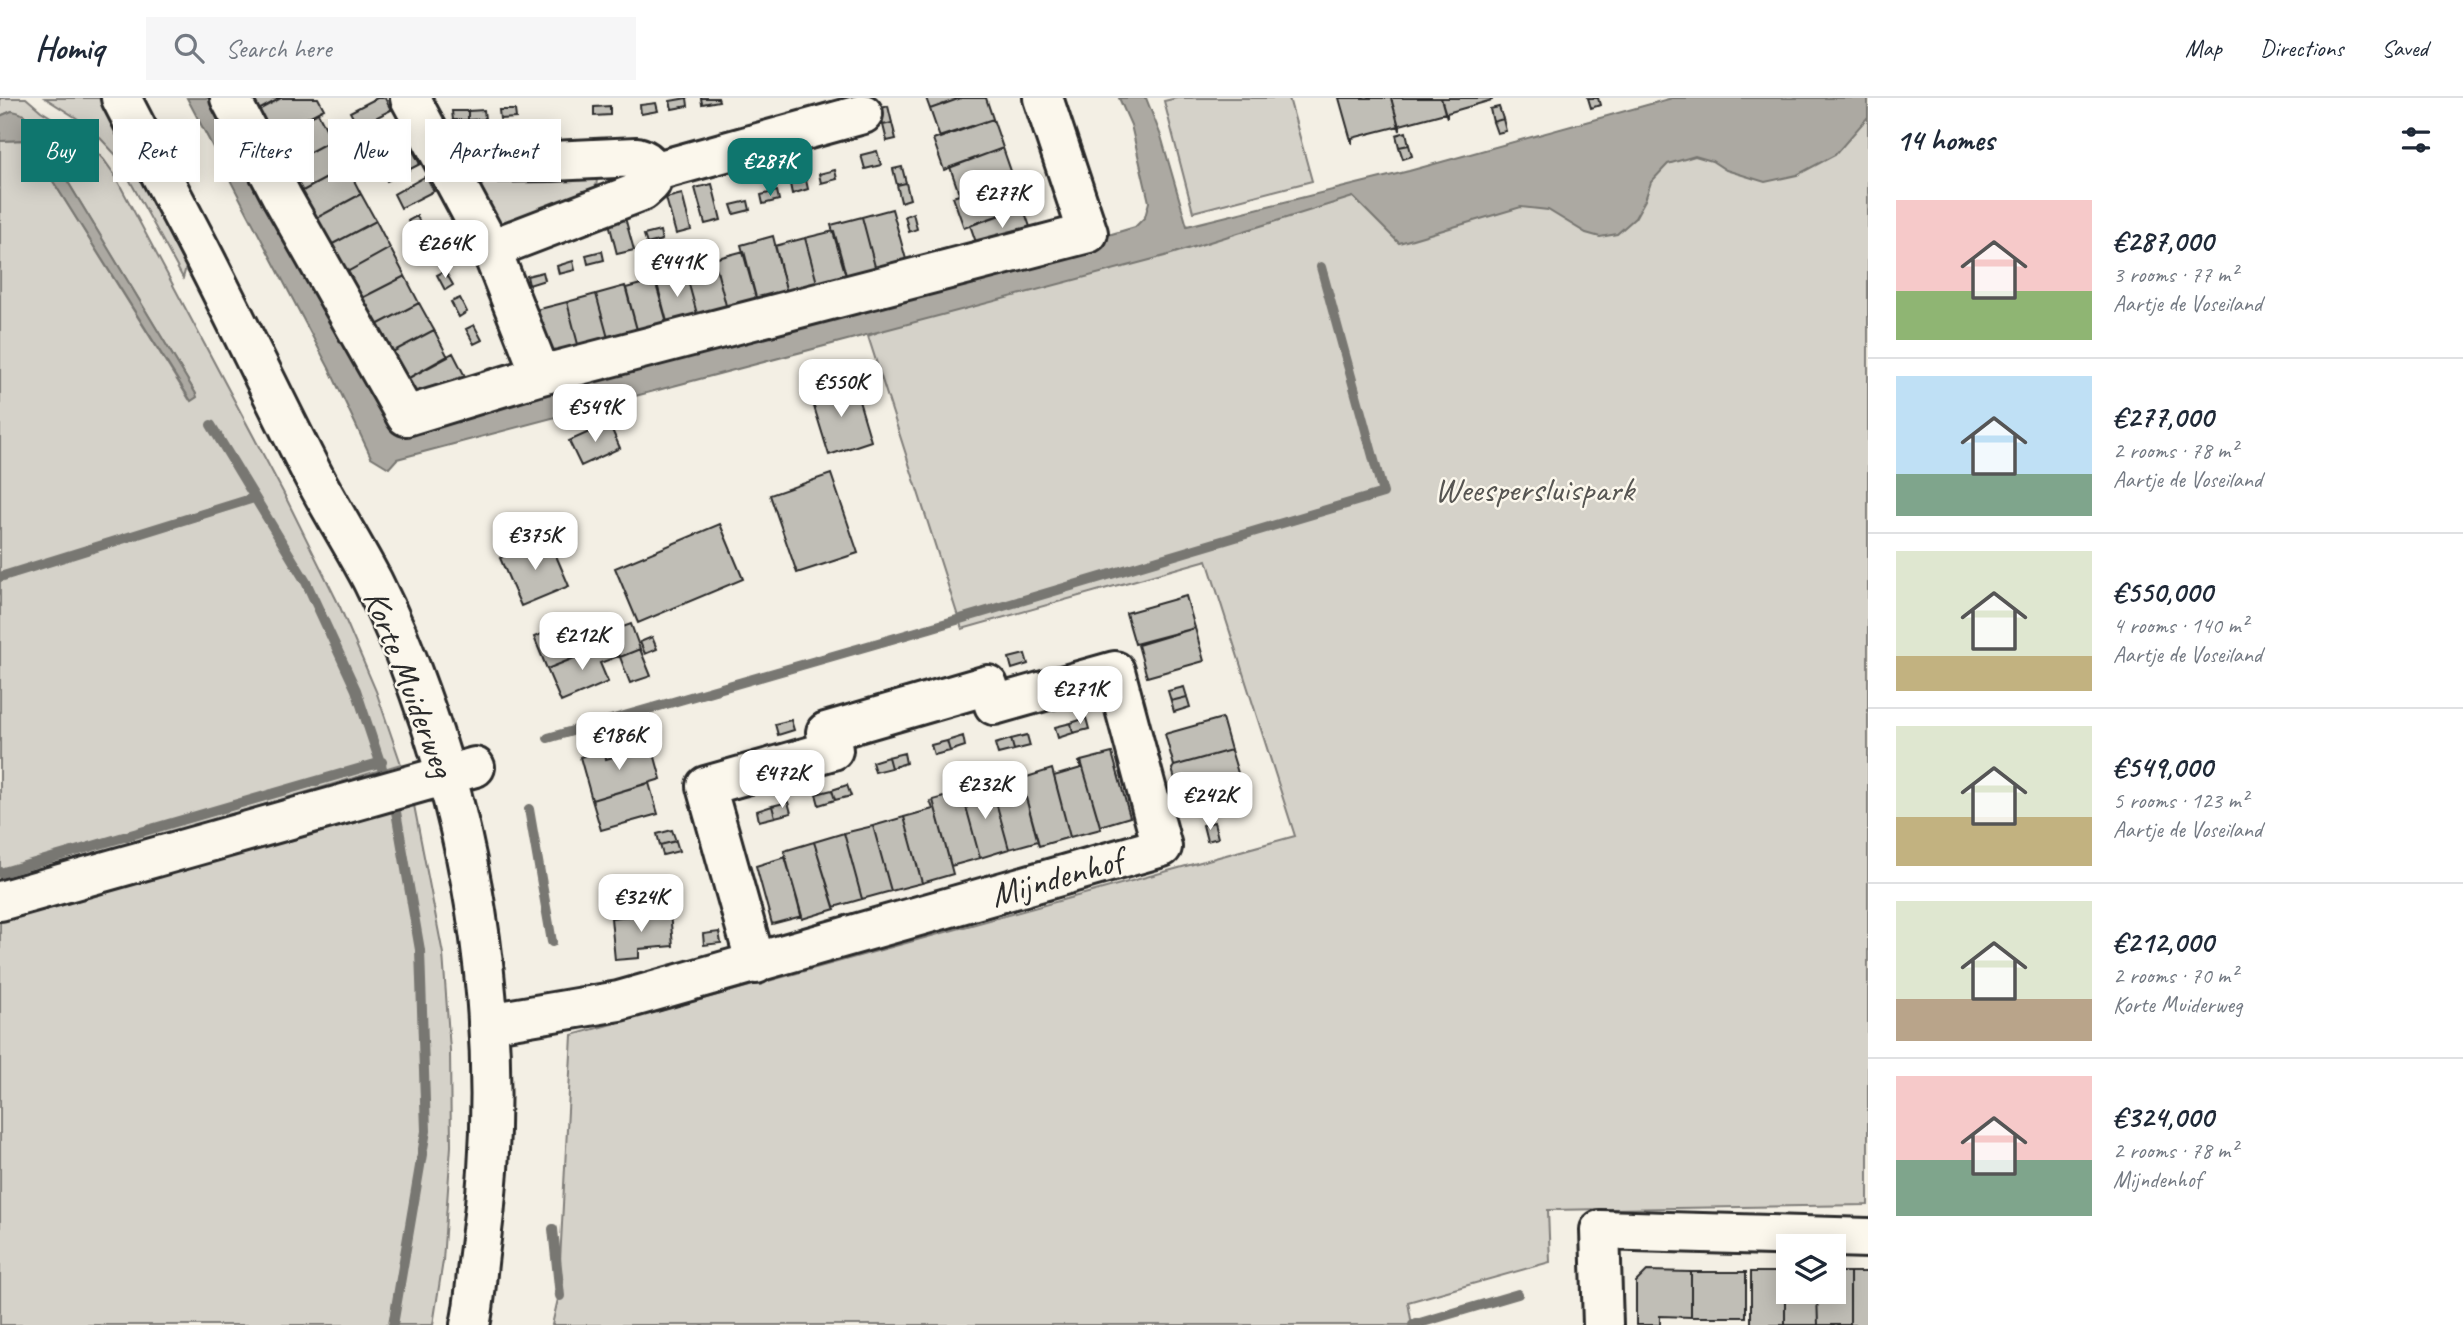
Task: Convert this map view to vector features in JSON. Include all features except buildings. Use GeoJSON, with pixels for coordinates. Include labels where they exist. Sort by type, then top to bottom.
{"type":"FeatureCollection","features":[{"type":"Feature","properties":{"kind":"street","name":"Korte Muiderweg"},"geometry":{"type":"LineString","coordinates":[[121,98],[313,475],[373,583],[418,688],[462,771],[460,825],[480,936],[491,1086],[486,1209],[479,1252],[475,1306],[470,1325]]}},
{"type":"Feature","properties":{"kind":"street"},"geometry":{"type":"LineString","coordinates":[[230,98],[282,197],[406,416],[541,376],[1088,233],[1043,98]]}},
{"type":"Feature","properties":{"kind":"street"},"geometry":{"type":"LineString","coordinates":[[410,98],[425,125]]}},
{"type":"Feature","properties":{"kind":"street"},"geometry":{"type":"LineString","coordinates":[[653,172],[863,114]]}},
{"type":"Feature","properties":{"kind":"street"},"geometry":{"type":"LineString","coordinates":[[491,248],[642,191],[651,183],[653,172],[648,162],[637,157],[561,161]]}},
{"type":"Feature","properties":{"kind":"street"},"geometry":{"type":"LineString","coordinates":[[456,182],[491,248],[541,376]]}},
{"type":"Feature","properties":{"kind":"street","name":"Mijndenhof"},"geometry":{"type":"LineString","coordinates":[[488,1023],[619,1001],[756,964],[1162,846],[1115,671],[994,705],[988,685],[826,732],[833,750],[706,786],[756,964]]}},
{"type":"Feature","properties":{"kind":"street"},"geometry":{"type":"LineString","coordinates":[[0,901],[462,771]]}},
{"type":"Feature","properties":{"kind":"street"},"geometry":{"type":"LineString","coordinates":[[1603,1325],[1600,1230],[1868,1238]]}},
{"type":"Feature","properties":{"kind":"green space"},"geometry":{"type":"Polygon","coordinates":[[[0,98],[26,98],[54,119],[21,119],[12,111],[0,116],[0,98]]]}},
{"type":"Feature","properties":{"kind":"green space"},"geometry":{"type":"Polygon","coordinates":[[[45,98],[99,98],[113,125],[113,152],[99,137],[99,119],[78,119],[45,98]]]}},
{"type":"Feature","properties":{"kind":"green space"},"geometry":{"type":"Polygon","coordinates":[[[1177,98],[1289,98],[1312,181],[1193,212],[1164,101],[1177,98]]]}},
{"type":"Feature","properties":{"kind":"green space","name":"Weespersluispark"},"geometry":{"type":"Polygon","coordinates":[[[1706,98],[1868,98],[1868,1205],[1548,1210],[1550,1262],[1408,1302],[1412,1325],[552,1325],[558,1299],[572,1035],[1295,836],[1207,560],[962,629],[868,336],[876,333],[870,316],[1706,98]]]}},
{"type":"Feature","properties":{"kind":"green space"},"geometry":{"type":"Polygon","coordinates":[[[21,140],[21,182],[53,182],[189,399],[196,394],[68,182],[99,182],[99,155],[113,173],[113,182],[118,182],[283,492],[340,607],[376,691],[401,764],[0,883],[0,141],[21,140]]]}},
{"type":"Feature","properties":{"kind":"green space"},"geometry":{"type":"Polygon","coordinates":[[[597,178],[596,190],[504,225],[499,225],[479,188],[485,182],[561,182],[561,179],[597,178]]]}},
{"type":"Feature","properties":{"kind":"green space"},"geometry":{"type":"Polygon","coordinates":[[[131,182],[142,182],[186,267],[183,278],[131,182]]]}},
{"type":"Feature","properties":{"kind":"green space"},"geometry":{"type":"Polygon","coordinates":[[[412,795],[443,954],[450,1050],[451,1146],[443,1261],[433,1325],[0,1325],[0,913],[412,795]]]}},
{"type":"Feature","properties":{"kind":"shaded area"},"geometry":{"type":"Polygon","coordinates":[[[187,98],[224,98],[235,119],[214,119],[214,149],[187,98]]]}},
{"type":"Feature","properties":{"kind":"shaded area"},"geometry":{"type":"Polygon","coordinates":[[[1119,98],[1146,98],[1161,136],[1187,226],[1409,171],[1672,98],[1868,98],[1868,117],[1835,155],[1797,175],[1765,182],[1726,170],[1712,161],[1695,156],[1668,164],[1651,182],[1635,218],[1617,234],[1600,237],[1586,233],[1548,210],[1521,207],[1399,243],[1353,197],[1165,256],[397,459],[389,468],[371,457],[330,370],[231,182],[268,182],[398,427],[1007,265],[1135,227],[1145,217],[1149,202],[1131,125],[1119,98]]]}},
{"type":"Feature","properties":{"kind":"shaded area"},"geometry":{"type":"Polygon","coordinates":[[[12,111],[28,119],[21,119],[21,140],[0,141],[0,116],[12,111]]]}},
{"type":"Feature","properties":{"kind":"shaded area"},"geometry":{"type":"Polygon","coordinates":[[[54,182],[68,182],[196,394],[197,397],[191,401],[54,182]]]}},
{"type":"Feature","properties":{"kind":"waterway"},"geometry":{"type":"LineString","coordinates":[[548,738],[1383,493],[1321,267]]}},
{"type":"Feature","properties":{"kind":"waterway"},"geometry":{"type":"LineString","coordinates":[[211,425],[306,582],[356,690],[384,774]]}},
{"type":"Feature","properties":{"kind":"waterway"},"geometry":{"type":"LineString","coordinates":[[0,577],[254,498]]}},
{"type":"Feature","properties":{"kind":"waterway"},"geometry":{"type":"LineString","coordinates":[[0,873],[382,762]]}},
{"type":"Feature","properties":{"kind":"waterway"},"geometry":{"type":"LineString","coordinates":[[393,1325],[426,1131],[420,950],[395,806]]}},
{"type":"Feature","properties":{"kind":"waterway"},"geometry":{"type":"LineString","coordinates":[[529,809],[552,942]]}},
{"type":"Feature","properties":{"kind":"waterway"},"geometry":{"type":"LineString","coordinates":[[553,1229],[560,1296]]}},
{"type":"Feature","properties":{"kind":"waterway"},"geometry":{"type":"LineString","coordinates":[[1413,1325],[1518,1294]]}}]}
